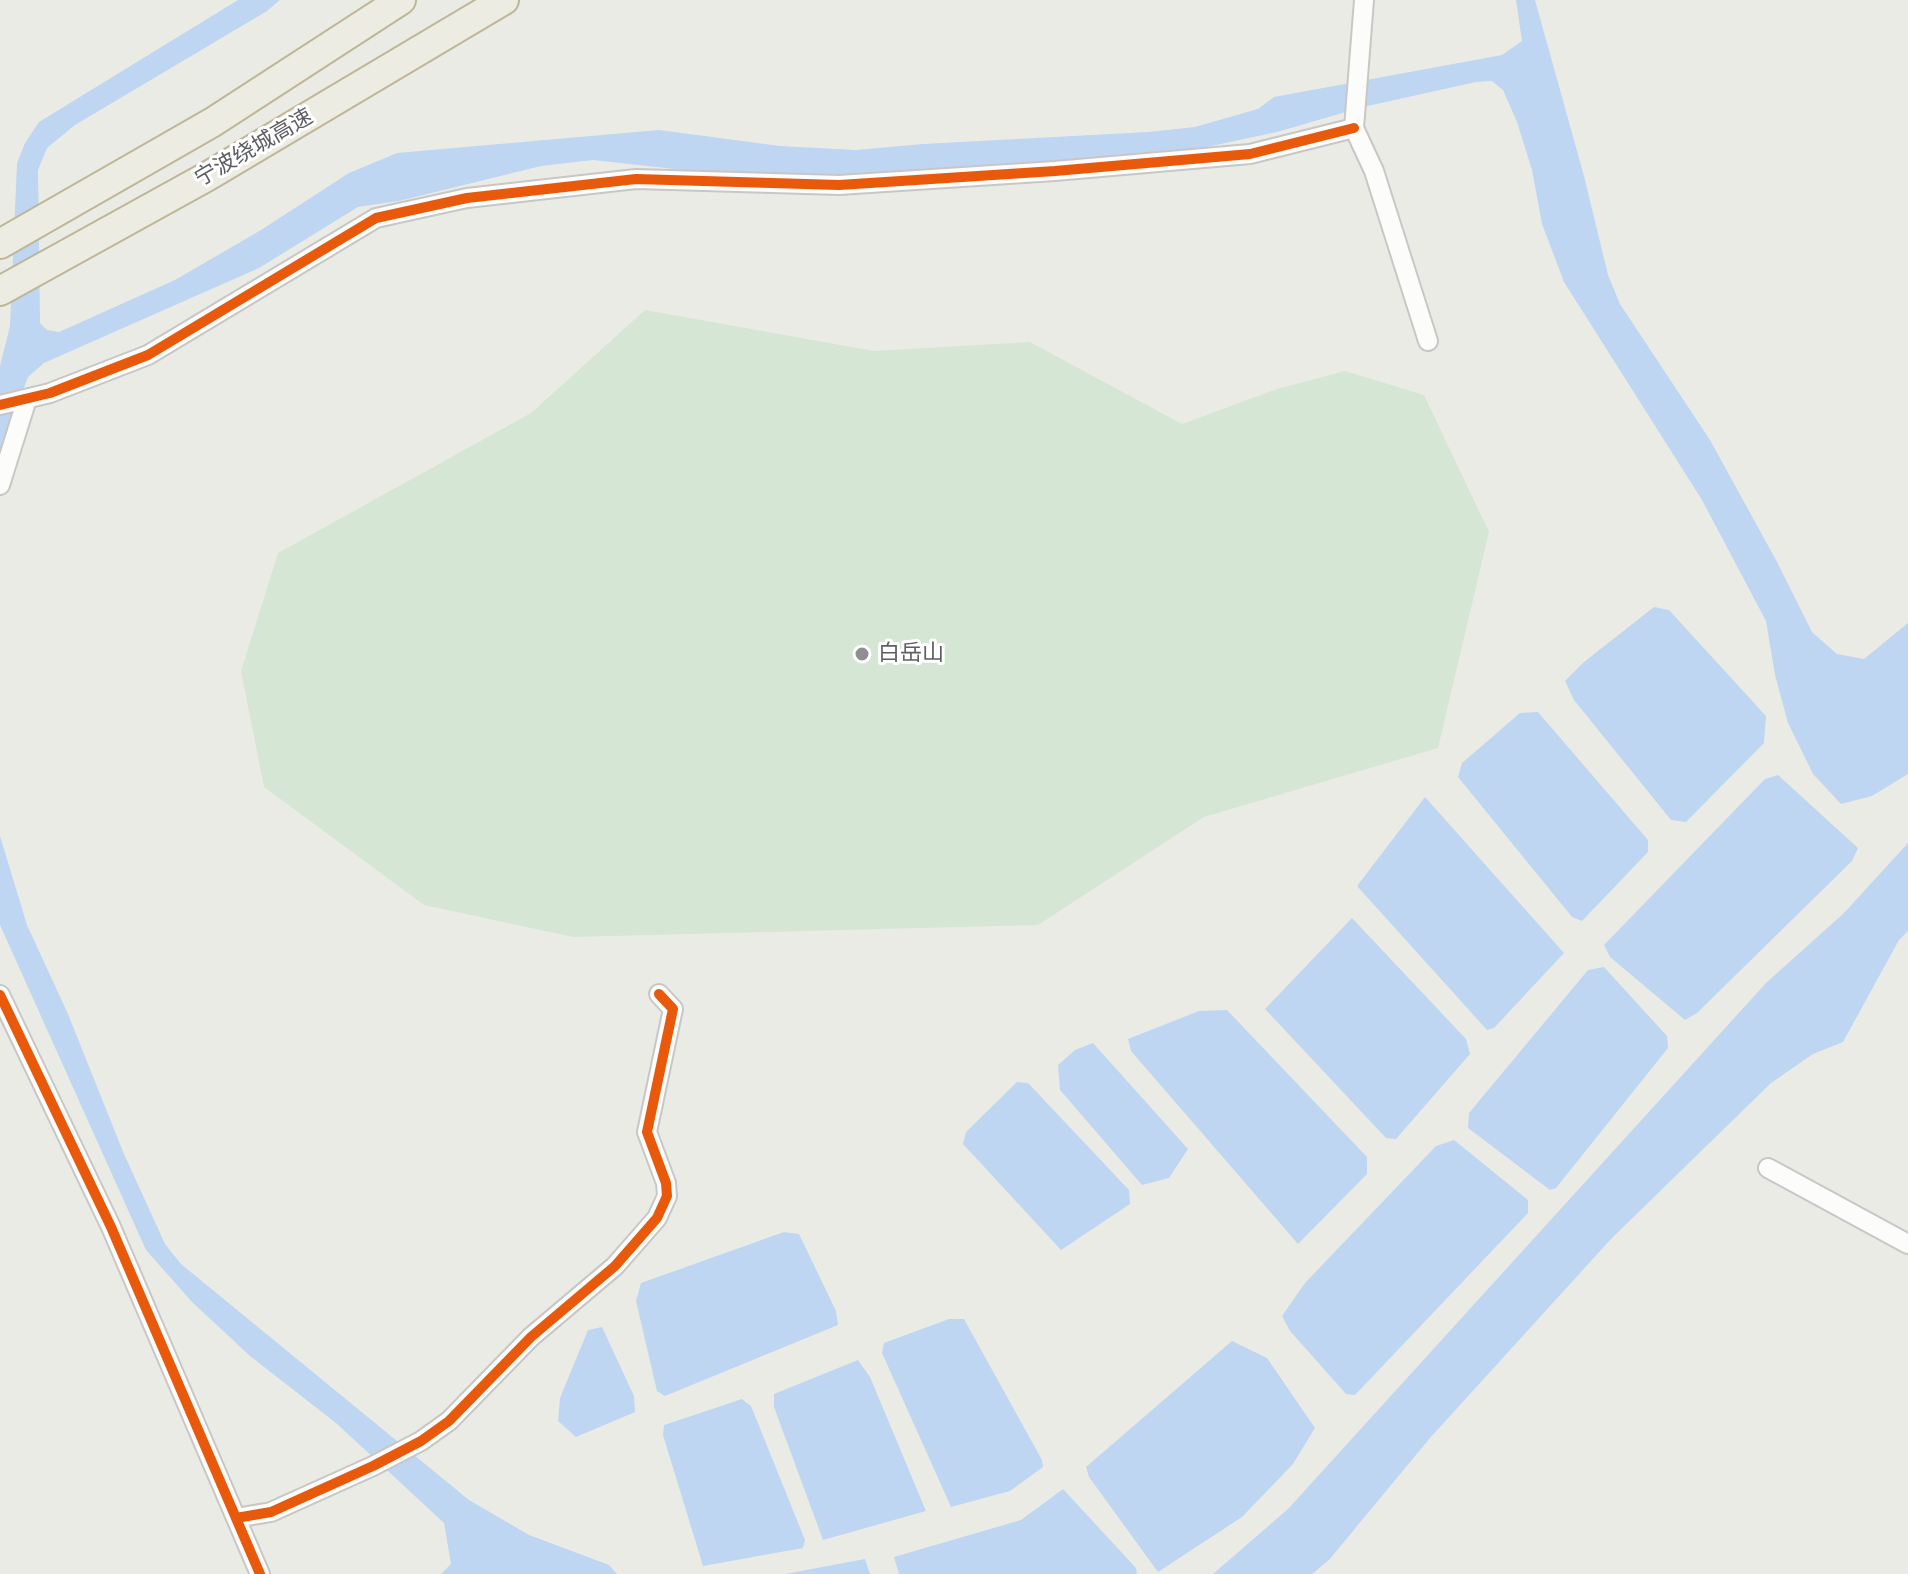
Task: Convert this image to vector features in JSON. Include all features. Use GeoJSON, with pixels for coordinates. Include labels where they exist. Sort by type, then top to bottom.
{"type":"FeatureCollection","features":[{"type":"Feature","properties":{"kind":"highway","name":"宁波绕城高速"},"geometry":{"type":"LineString","coordinates":[[0,244],[213,122],[401,0]]}},
{"type":"Feature","properties":{"kind":"highway","name":"宁波绕城高速"},"geometry":{"type":"LineString","coordinates":[[0,291],[208,176],[504,0]]}},
{"type":"Feature","properties":{"kind":"street"},"geometry":{"type":"LineString","coordinates":[[1364,0],[1354,119],[1374,171],[1428,341]]}},
{"type":"Feature","properties":{"kind":"street"},"geometry":{"type":"LineString","coordinates":[[0,405],[50,393],[148,355],[376,218],[467,198],[636,179],[839,185],[1250,154],[1354,119]]}},
{"type":"Feature","properties":{"kind":"street"},"geometry":{"type":"LineString","coordinates":[[0,485],[27,399]]}},
{"type":"Feature","properties":{"kind":"street"},"geometry":{"type":"LineString","coordinates":[[236,1518],[271,1512],[421,1441],[449,1421],[531,1337],[615,1266],[657,1218],[667,1196],[666,1183],[647,1132],[673,1009],[659,994]]}},
{"type":"Feature","properties":{"kind":"street"},"geometry":{"type":"LineString","coordinates":[[0,995],[111,1227],[260,1574]]}},
{"type":"Feature","properties":{"kind":"street"},"geometry":{"type":"LineString","coordinates":[[1768,1168],[1908,1244]]}},
{"type":"Feature","properties":{"kind":"green space"},"geometry":{"type":"Polygon","coordinates":[[[645,310],[874,351],[1030,342],[1182,424],[1277,389],[1345,371],[1424,395],[1489,532],[1438,748],[1204,817],[1038,925],[573,937],[424,905],[264,787],[241,671],[278,553],[531,413],[645,310]]]}},
{"type":"Feature","properties":{"kind":"water"},"geometry":{"type":"Polygon","coordinates":[[[238,0],[280,0],[267,11],[75,125],[47,148],[38,170],[40,323],[47,330],[59,332],[175,280],[261,230],[349,173],[397,153],[659,130],[780,146],[856,150],[1195,127],[1258,109],[1274,97],[1502,55],[1522,41],[1516,0],[1535,0],[1608,275],[1620,304],[1710,440],[1812,632],[1837,654],[1864,659],[1908,623],[1908,774],[1872,796],[1841,804],[1813,774],[1788,723],[1775,675],[1766,621],[1702,500],[1564,282],[1542,224],[1532,170],[1517,122],[1503,90],[1492,81],[1363,107],[1277,132],[1188,151],[846,178],[738,176],[593,160],[541,166],[399,201],[358,207],[259,268],[44,363],[28,377],[15,411],[0,469],[0,366],[10,326],[17,163],[25,143],[39,122],[238,0]]]}},
{"type":"Feature","properties":{"kind":"water"},"geometry":{"type":"Polygon","coordinates":[[[1654,607],[1669,610],[1766,716],[1764,743],[1686,822],[1671,820],[1574,700],[1565,681],[1584,662],[1654,607]]]}},
{"type":"Feature","properties":{"kind":"water"},"geometry":{"type":"Polygon","coordinates":[[[1538,712],[1648,840],[1648,852],[1582,921],[1572,917],[1458,777],[1462,763],[1520,713],[1538,712]]]}},
{"type":"Feature","properties":{"kind":"water"},"geometry":{"type":"Polygon","coordinates":[[[1778,775],[1858,848],[1852,861],[1697,1013],[1685,1020],[1610,957],[1604,945],[1765,779],[1778,775]]]}},
{"type":"Feature","properties":{"kind":"water"},"geometry":{"type":"Polygon","coordinates":[[[1425,797],[1564,953],[1494,1028],[1487,1030],[1357,886],[1425,797]]]}},
{"type":"Feature","properties":{"kind":"water"},"geometry":{"type":"Polygon","coordinates":[[[0,836],[27,925],[68,1014],[124,1154],[165,1244],[181,1264],[469,1500],[529,1535],[609,1565],[617,1574],[441,1574],[451,1564],[444,1523],[336,1423],[250,1356],[192,1302],[146,1250],[0,925],[0,836]]]}},
{"type":"Feature","properties":{"kind":"water"},"geometry":{"type":"Polygon","coordinates":[[[1908,843],[1908,931],[1899,940],[1843,1042],[1813,1054],[1771,1083],[1611,1239],[1430,1438],[1329,1560],[1312,1574],[1213,1574],[1288,1509],[1766,983],[1844,913],[1908,843]]]}},
{"type":"Feature","properties":{"kind":"water"},"geometry":{"type":"Polygon","coordinates":[[[1352,918],[1466,1039],[1470,1054],[1396,1139],[1386,1138],[1265,1009],[1352,918]]]}},
{"type":"Feature","properties":{"kind":"water"},"geometry":{"type":"Polygon","coordinates":[[[1604,967],[1667,1036],[1668,1048],[1556,1188],[1550,1190],[1468,1128],[1469,1113],[1588,970],[1604,967]]]}},
{"type":"Feature","properties":{"kind":"water"},"geometry":{"type":"Polygon","coordinates":[[[1227,1010],[1367,1157],[1367,1174],[1298,1244],[1131,1051],[1128,1039],[1199,1011],[1227,1010]]]}},
{"type":"Feature","properties":{"kind":"water"},"geometry":{"type":"Polygon","coordinates":[[[1093,1043],[1188,1149],[1169,1178],[1142,1185],[1060,1090],[1058,1065],[1075,1050],[1093,1043]]]}},
{"type":"Feature","properties":{"kind":"water"},"geometry":{"type":"Polygon","coordinates":[[[1017,1082],[1028,1083],[1129,1190],[1130,1204],[1061,1250],[963,1144],[966,1132],[1017,1082]]]}},
{"type":"Feature","properties":{"kind":"water"},"geometry":{"type":"Polygon","coordinates":[[[1454,1140],[1528,1200],[1528,1213],[1355,1395],[1346,1394],[1290,1331],[1282,1316],[1305,1283],[1436,1146],[1454,1140]]]}},
{"type":"Feature","properties":{"kind":"water"},"geometry":{"type":"Polygon","coordinates":[[[784,1232],[799,1234],[836,1311],[838,1325],[665,1396],[657,1391],[636,1301],[641,1283],[784,1232]]]}},
{"type":"Feature","properties":{"kind":"water"},"geometry":{"type":"Polygon","coordinates":[[[949,1319],[964,1319],[1042,1460],[1043,1467],[1010,1491],[951,1507],[882,1353],[884,1343],[949,1319]]]}},
{"type":"Feature","properties":{"kind":"water"},"geometry":{"type":"Polygon","coordinates":[[[602,1327],[634,1396],[635,1412],[576,1437],[558,1421],[560,1398],[588,1330],[602,1327]]]}},
{"type":"Feature","properties":{"kind":"water"},"geometry":{"type":"Polygon","coordinates":[[[1232,1341],[1267,1358],[1315,1428],[1293,1464],[1242,1517],[1158,1572],[1089,1477],[1086,1467],[1232,1341]]]}},
{"type":"Feature","properties":{"kind":"water"},"geometry":{"type":"Polygon","coordinates":[[[858,1360],[870,1377],[926,1511],[823,1540],[774,1407],[774,1394],[858,1360]]]}},
{"type":"Feature","properties":{"kind":"water"},"geometry":{"type":"Polygon","coordinates":[[[742,1399],[751,1406],[805,1540],[803,1548],[703,1566],[663,1435],[664,1425],[742,1399]]]}},
{"type":"Feature","properties":{"kind":"water"},"geometry":{"type":"Polygon","coordinates":[[[1063,1489],[1136,1568],[1137,1574],[899,1574],[894,1557],[1021,1520],[1063,1489]]]}},
{"type":"Feature","properties":{"kind":"water"},"geometry":{"type":"Polygon","coordinates":[[[865,1559],[870,1574],[785,1574],[865,1559]]]}},
{"type":"Feature","properties":{"kind":"cycle path"},"geometry":{"type":"LineString","coordinates":[[0,405],[50,393],[148,355],[376,218],[467,198],[636,179],[839,185],[1055,171],[1250,154],[1354,128]]}},
{"type":"Feature","properties":{"kind":"cycle path"},"geometry":{"type":"LineString","coordinates":[[236,1518],[271,1512],[421,1441],[449,1421],[531,1337],[615,1266],[657,1218],[667,1196],[666,1183],[647,1132],[673,1009],[659,994]]}},
{"type":"Feature","properties":{"kind":"cycle path"},"geometry":{"type":"LineString","coordinates":[[0,995],[111,1227],[260,1574]]}},
{"type":"Feature","properties":{"kind":"place","name":"白岳山"},"geometry":{"type":"Point","coordinates":[862,654]}}]}
